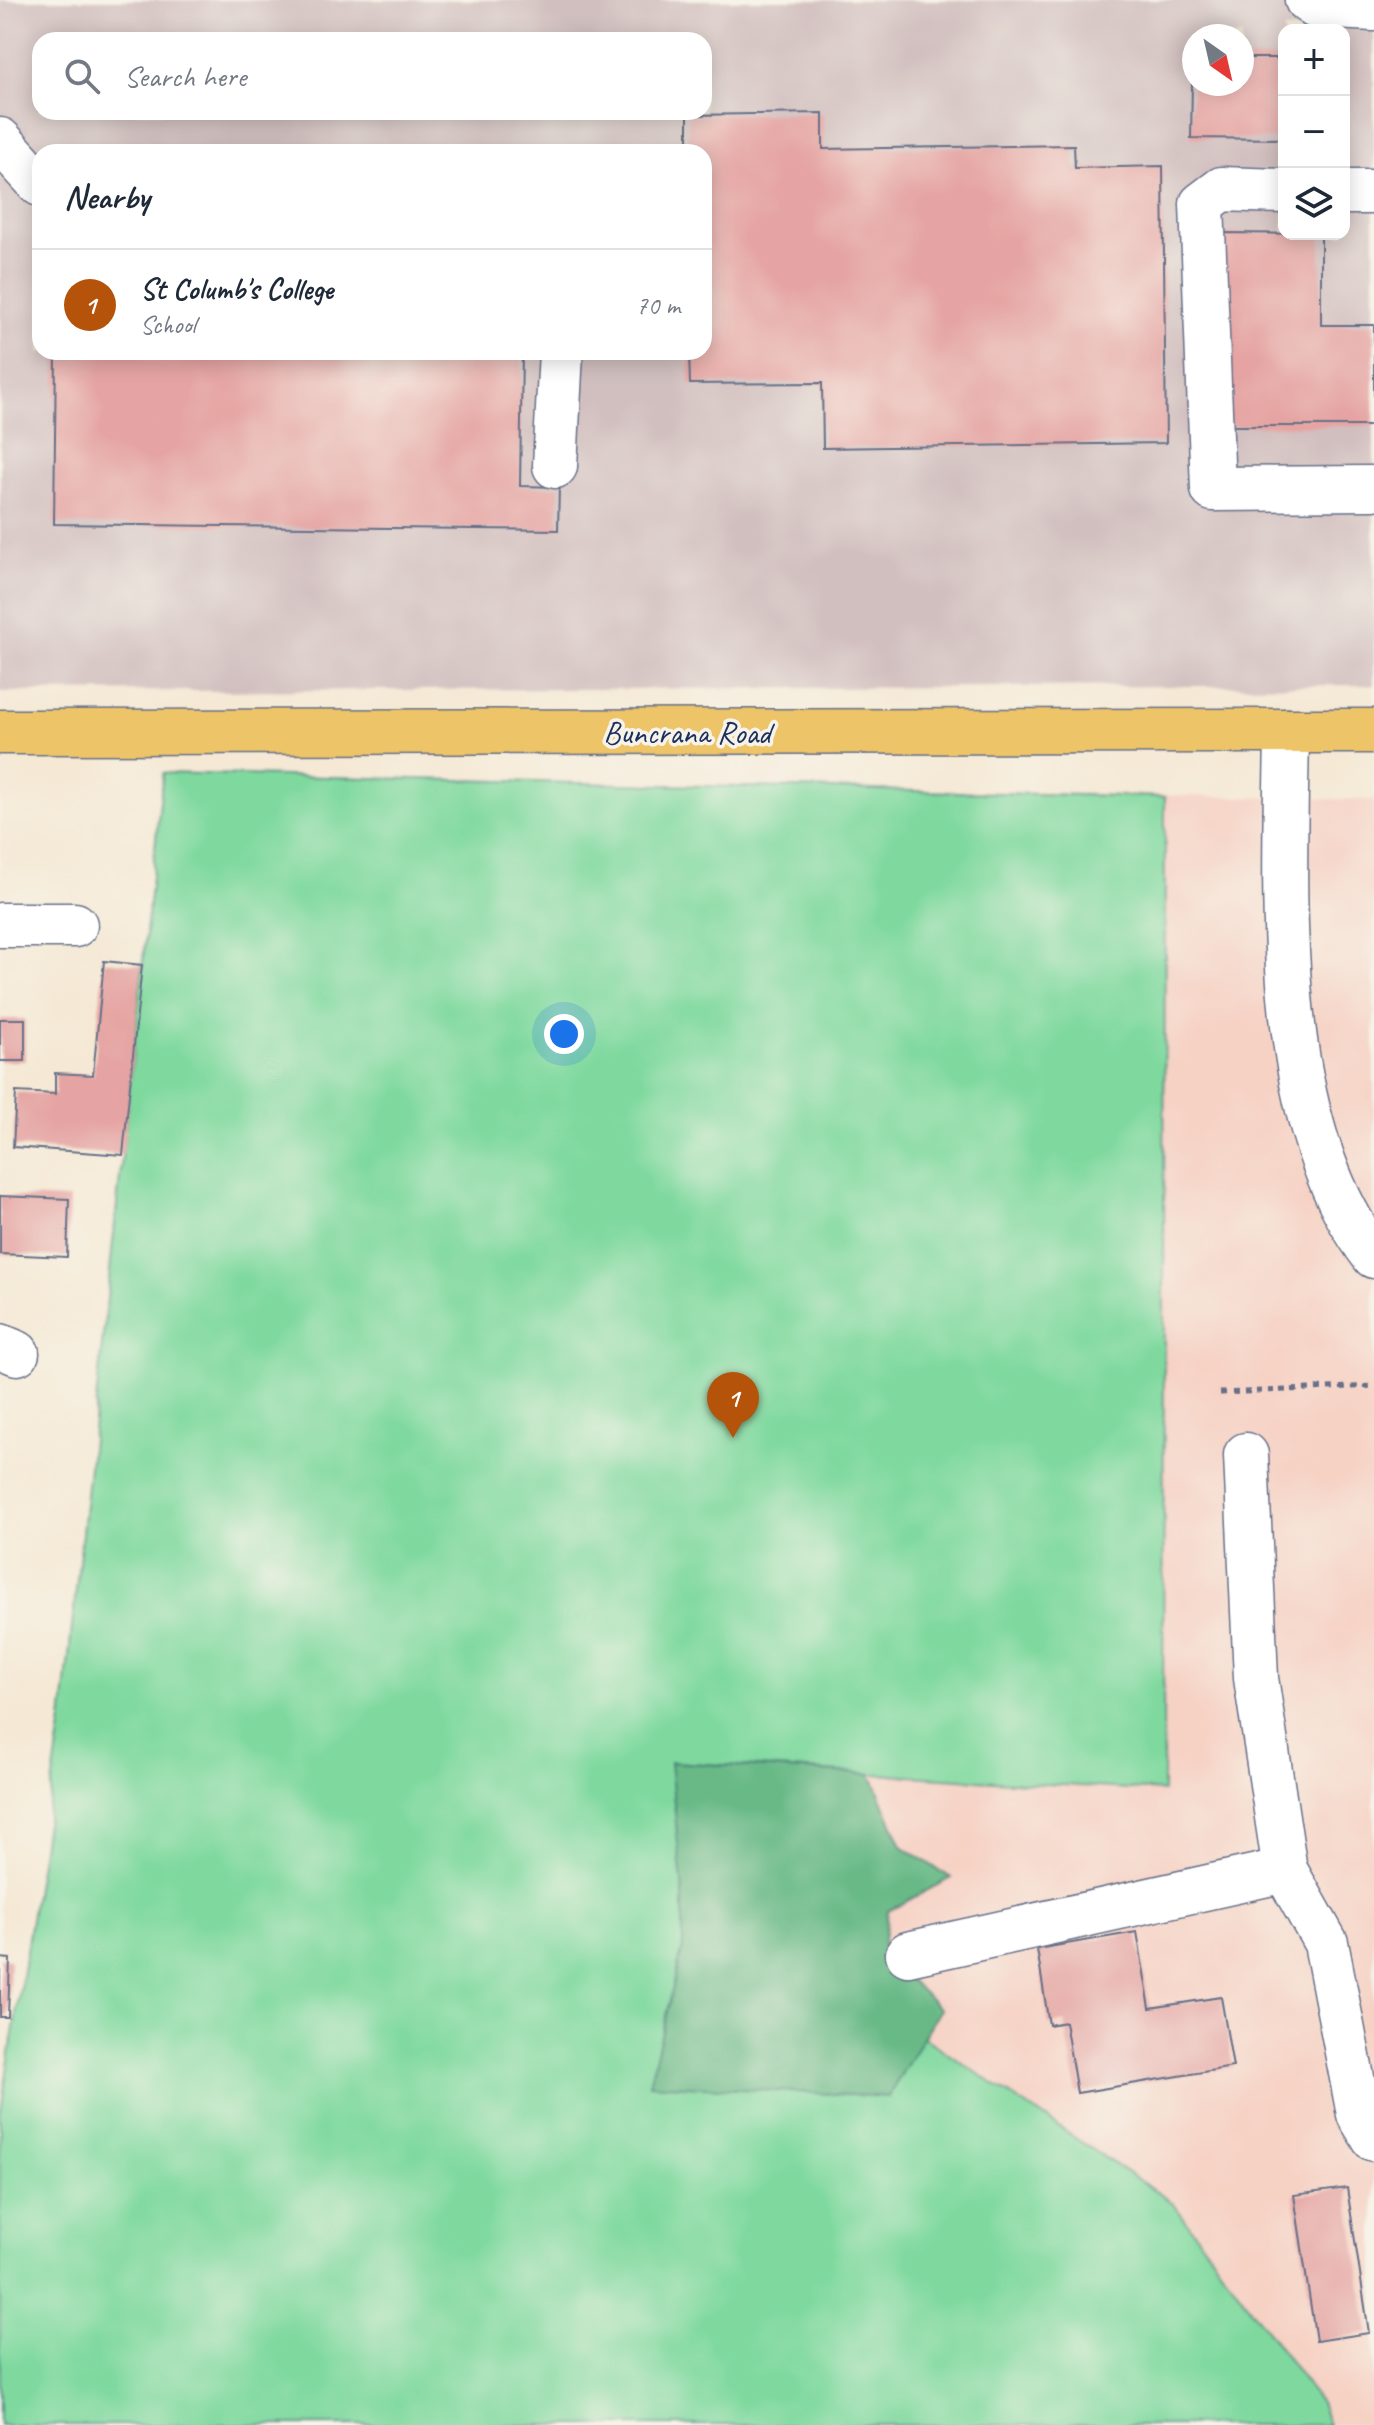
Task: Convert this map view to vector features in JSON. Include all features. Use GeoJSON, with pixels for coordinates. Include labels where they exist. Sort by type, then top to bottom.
{"type":"FeatureCollection","features":[{"type":"Feature","properties":{"kind":"highway","name":"Buncrana Road"},"geometry":{"type":"LineString","coordinates":[[0,732],[1374,731]]}},
{"type":"Feature","properties":{"kind":"street"},"geometry":{"type":"LineString","coordinates":[[1307,0],[1315,6],[1374,9]]}},
{"type":"Feature","properties":{"kind":"street"},"geometry":{"type":"LineString","coordinates":[[0,140],[32,175]]}},
{"type":"Feature","properties":{"kind":"street"},"geometry":{"type":"LineString","coordinates":[[1278,191],[1222,189],[1202,204],[1213,489],[1374,488]]}},
{"type":"Feature","properties":{"kind":"street"},"geometry":{"type":"LineString","coordinates":[[1350,192],[1374,192]]}},
{"type":"Feature","properties":{"kind":"street"},"geometry":{"type":"LineString","coordinates":[[555,466],[561,360]]}},
{"type":"Feature","properties":{"kind":"street"},"geometry":{"type":"LineString","coordinates":[[1287,731],[1285,941],[1293,1025],[1324,1166],[1374,1256]]}},
{"type":"Feature","properties":{"kind":"street"},"geometry":{"type":"LineString","coordinates":[[0,925],[75,925]]}},
{"type":"Feature","properties":{"kind":"street"},"geometry":{"type":"LineString","coordinates":[[1246,1455],[1256,1678],[1285,1870],[1326,1943],[1359,2114],[1374,2139]]}},
{"type":"Feature","properties":{"kind":"street"},"geometry":{"type":"LineString","coordinates":[[908,1954],[1285,1870]]}},
{"type":"Feature","properties":{"kind":"path"},"geometry":{"type":"LineString","coordinates":[[1220,1393],[1374,1386]]}},
{"type":"Feature","properties":{"kind":"shaded area"},"geometry":{"type":"Polygon","coordinates":[[[0,0],[1374,0],[1374,685],[0,692],[0,0]]]}},
{"type":"Feature","properties":{"kind":"shaded area"},"geometry":{"type":"Polygon","coordinates":[[[163,773],[1374,800],[1374,2425],[1328,2425],[1320,2403],[902,2023],[123,1155],[163,773]]]}},
{"type":"Feature","properties":{"kind":"green space"},"geometry":{"type":"Polygon","coordinates":[[[163,773],[1165,797],[1163,1791],[672,1762],[902,2023],[1173,2203],[1320,2403],[1328,2425],[0,2425],[0,2117],[62,1721],[163,773]]]}},
{"type":"Feature","properties":{"kind":"green space"},"geometry":{"type":"Polygon","coordinates":[[[670,1762],[871,1774],[902,1846],[951,1878],[888,1911],[882,1953],[940,2009],[888,2097],[649,2084],[683,1947],[683,1894],[670,1762]]]}},
{"type":"Feature","properties":{"kind":"building"},"geometry":{"type":"Polygon","coordinates":[[[1254,58],[1278,58],[1278,139],[1191,138],[1192,96],[1254,96],[1254,58]]]}},
{"type":"Feature","properties":{"kind":"building"},"geometry":{"type":"Polygon","coordinates":[[[823,113],[823,149],[1074,145],[1075,168],[1163,166],[1166,443],[823,448],[822,383],[690,384],[689,360],[712,360],[712,144],[688,144],[688,120],[712,120],[712,115],[823,113]]]}},
{"type":"Feature","properties":{"kind":"building"},"geometry":{"type":"Polygon","coordinates":[[[1223,233],[1278,234],[1278,240],[1321,240],[1321,325],[1374,325],[1374,426],[1223,426],[1223,233]]]}},
{"type":"Feature","properties":{"kind":"building"},"geometry":{"type":"Polygon","coordinates":[[[56,360],[522,360],[520,486],[559,487],[558,530],[54,524],[56,360]]]}},
{"type":"Feature","properties":{"kind":"building"},"geometry":{"type":"Polygon","coordinates":[[[104,961],[142,965],[123,1155],[13,1147],[16,1092],[55,1094],[55,1073],[93,1075],[104,961]]]}},
{"type":"Feature","properties":{"kind":"building"},"geometry":{"type":"Polygon","coordinates":[[[0,1019],[25,1019],[25,1061],[0,1061],[0,1019]]]}},
{"type":"Feature","properties":{"kind":"building"},"geometry":{"type":"Polygon","coordinates":[[[0,1196],[69,1199],[67,1257],[0,1254],[0,1196]]]}},
{"type":"Feature","properties":{"kind":"building"},"geometry":{"type":"Polygon","coordinates":[[[1137,1932],[1150,2008],[1221,1997],[1233,2067],[1077,2093],[1065,2022],[1049,2025],[1037,1949],[1137,1932]]]}},
{"type":"Feature","properties":{"kind":"building"},"geometry":{"type":"Polygon","coordinates":[[[0,1958],[10,1959],[8,2017],[0,2017],[0,1958]]]}},
{"type":"Feature","properties":{"kind":"building"},"geometry":{"type":"Polygon","coordinates":[[[1347,2188],[1369,2333],[1316,2341],[1294,2195],[1347,2188]]]}},
{"type":"Feature","properties":{"kind":"place","name":"St Columb's College"},"geometry":{"type":"Point","coordinates":[733,1438]}}]}
